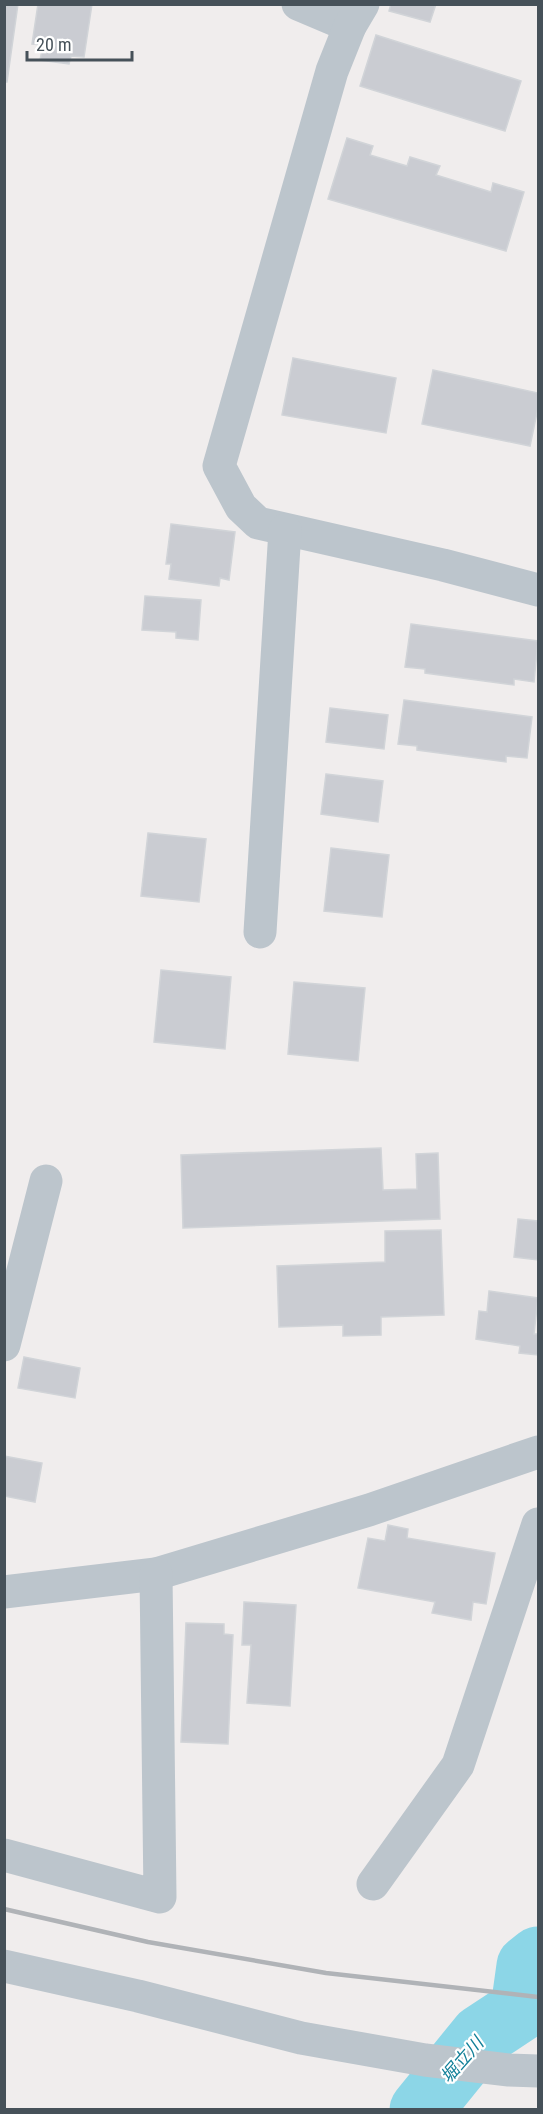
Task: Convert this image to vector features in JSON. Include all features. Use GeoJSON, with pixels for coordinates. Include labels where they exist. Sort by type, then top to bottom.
{"type":"FeatureCollection","features":[{"type":"Feature","properties":{"kind":"street"},"geometry":{"type":"LineString","coordinates":[[298,4],[357,15],[332,71],[219,466],[241,507],[258,523],[443,565],[538,590]]}},
{"type":"Feature","properties":{"kind":"street"},"geometry":{"type":"LineString","coordinates":[[260,932],[285,530]]}},
{"type":"Feature","properties":{"kind":"street"},"geometry":{"type":"LineString","coordinates":[[4,1345],[46,1181]]}},
{"type":"Feature","properties":{"kind":"street"},"geometry":{"type":"LineString","coordinates":[[4,1592],[156,1574],[369,1510],[538,1452]]}},
{"type":"Feature","properties":{"kind":"street"},"geometry":{"type":"LineString","coordinates":[[373,1884],[458,1765],[538,1524]]}},
{"type":"Feature","properties":{"kind":"street"},"geometry":{"type":"LineString","coordinates":[[4,1855],[160,1897],[156,1574]]}},
{"type":"Feature","properties":{"kind":"street"},"geometry":{"type":"LineString","coordinates":[[4,1966],[138,1996],[301,2038],[425,2060],[524,2071]]}},
{"type":"Feature","properties":{"kind":"building"},"geometry":{"type":"Polygon","coordinates":[[[4,4],[18,4],[7,82],[4,82],[4,4]]]}},
{"type":"Feature","properties":{"kind":"building"},"geometry":{"type":"Polygon","coordinates":[[[38,4],[92,4],[84,57],[71,56],[69,64],[40,60],[43,45],[32,44],[38,4]]]}},
{"type":"Feature","properties":{"kind":"building"},"geometry":{"type":"Polygon","coordinates":[[[391,4],[436,4],[430,22],[389,11],[391,4]]]}},
{"type":"Feature","properties":{"kind":"building"},"geometry":{"type":"Polygon","coordinates":[[[376,35],[521,81],[505,131],[360,86],[376,35]]]}},
{"type":"Feature","properties":{"kind":"building"},"geometry":{"type":"Polygon","coordinates":[[[347,138],[373,146],[370,155],[407,166],[410,157],[440,166],[436,175],[491,192],[493,183],[524,192],[506,251],[328,199],[347,138]]]}},
{"type":"Feature","properties":{"kind":"building"},"geometry":{"type":"Polygon","coordinates":[[[293,358],[396,378],[386,433],[282,415],[293,358]]]}},
{"type":"Feature","properties":{"kind":"building"},"geometry":{"type":"Polygon","coordinates":[[[433,370],[538,393],[538,408],[530,446],[422,424],[433,370]]]}},
{"type":"Feature","properties":{"kind":"building"},"geometry":{"type":"Polygon","coordinates":[[[171,524],[235,532],[229,580],[220,578],[219,586],[169,579],[171,564],[166,564],[171,524]]]}},
{"type":"Feature","properties":{"kind":"building"},"geometry":{"type":"Polygon","coordinates":[[[145,596],[201,600],[198,640],[176,638],[176,632],[142,630],[145,596]]]}},
{"type":"Feature","properties":{"kind":"building"},"geometry":{"type":"Polygon","coordinates":[[[411,624],[538,641],[534,682],[514,679],[514,685],[425,673],[425,669],[405,667],[411,624]]]}},
{"type":"Feature","properties":{"kind":"building"},"geometry":{"type":"Polygon","coordinates":[[[404,700],[532,717],[527,758],[506,756],[506,762],[417,750],[417,746],[398,744],[404,700]]]}},
{"type":"Feature","properties":{"kind":"building"},"geometry":{"type":"Polygon","coordinates":[[[330,708],[388,715],[384,749],[326,742],[330,708]]]}},
{"type":"Feature","properties":{"kind":"building"},"geometry":{"type":"Polygon","coordinates":[[[326,774],[383,781],[378,822],[321,814],[326,774]]]}},
{"type":"Feature","properties":{"kind":"building"},"geometry":{"type":"Polygon","coordinates":[[[148,833],[206,839],[199,902],[141,896],[148,833]]]}},
{"type":"Feature","properties":{"kind":"building"},"geometry":{"type":"Polygon","coordinates":[[[331,848],[389,855],[382,917],[324,911],[331,848]]]}},
{"type":"Feature","properties":{"kind":"building"},"geometry":{"type":"Polygon","coordinates":[[[161,970],[231,977],[225,1049],[154,1042],[161,970]]]}},
{"type":"Feature","properties":{"kind":"building"},"geometry":{"type":"Polygon","coordinates":[[[294,982],[365,988],[358,1061],[288,1054],[294,982]]]}},
{"type":"Feature","properties":{"kind":"building"},"geometry":{"type":"Polygon","coordinates":[[[381,1148],[383,1190],[417,1189],[416,1154],[438,1153],[440,1219],[183,1228],[181,1155],[381,1148]]]}},
{"type":"Feature","properties":{"kind":"building"},"geometry":{"type":"Polygon","coordinates":[[[518,1219],[538,1221],[538,1260],[514,1257],[518,1219]]]}},
{"type":"Feature","properties":{"kind":"building"},"geometry":{"type":"Polygon","coordinates":[[[441,1230],[444,1315],[381,1317],[381,1335],[343,1336],[343,1325],[279,1327],[277,1266],[385,1262],[385,1231],[441,1230]]]}},
{"type":"Feature","properties":{"kind":"building"},"geometry":{"type":"Polygon","coordinates":[[[489,1291],[538,1298],[534,1334],[538,1334],[538,1355],[519,1353],[520,1346],[476,1339],[479,1311],[487,1312],[489,1291]]]}},
{"type":"Feature","properties":{"kind":"building"},"geometry":{"type":"Polygon","coordinates":[[[24,1357],[80,1368],[75,1398],[18,1388],[24,1357]]]}},
{"type":"Feature","properties":{"kind":"building"},"geometry":{"type":"Polygon","coordinates":[[[4,1456],[42,1463],[35,1502],[4,1496],[4,1456]]]}},
{"type":"Feature","properties":{"kind":"building"},"geometry":{"type":"Polygon","coordinates":[[[388,1525],[408,1529],[407,1538],[495,1553],[486,1604],[473,1602],[471,1620],[432,1613],[435,1602],[358,1588],[368,1538],[385,1541],[388,1525]]]}},
{"type":"Feature","properties":{"kind":"building"},"geometry":{"type":"Polygon","coordinates":[[[244,1602],[296,1605],[290,1706],[247,1703],[251,1645],[242,1645],[244,1602]]]}},
{"type":"Feature","properties":{"kind":"building"},"geometry":{"type":"Polygon","coordinates":[[[186,1623],[224,1624],[224,1634],[233,1635],[228,1744],[181,1742],[186,1623]]]}},
{"type":"Feature","properties":{"kind":"waterway","name":"堀立川"},"geometry":{"type":"LineString","coordinates":[[421,2110],[481,2036],[522,2009],[528,1966],[538,1958]]}},
{"type":"Feature","properties":{"kind":"railway"},"geometry":{"type":"LineString","coordinates":[[4,1909],[148,1942],[326,1973],[538,1997]]}}]}
